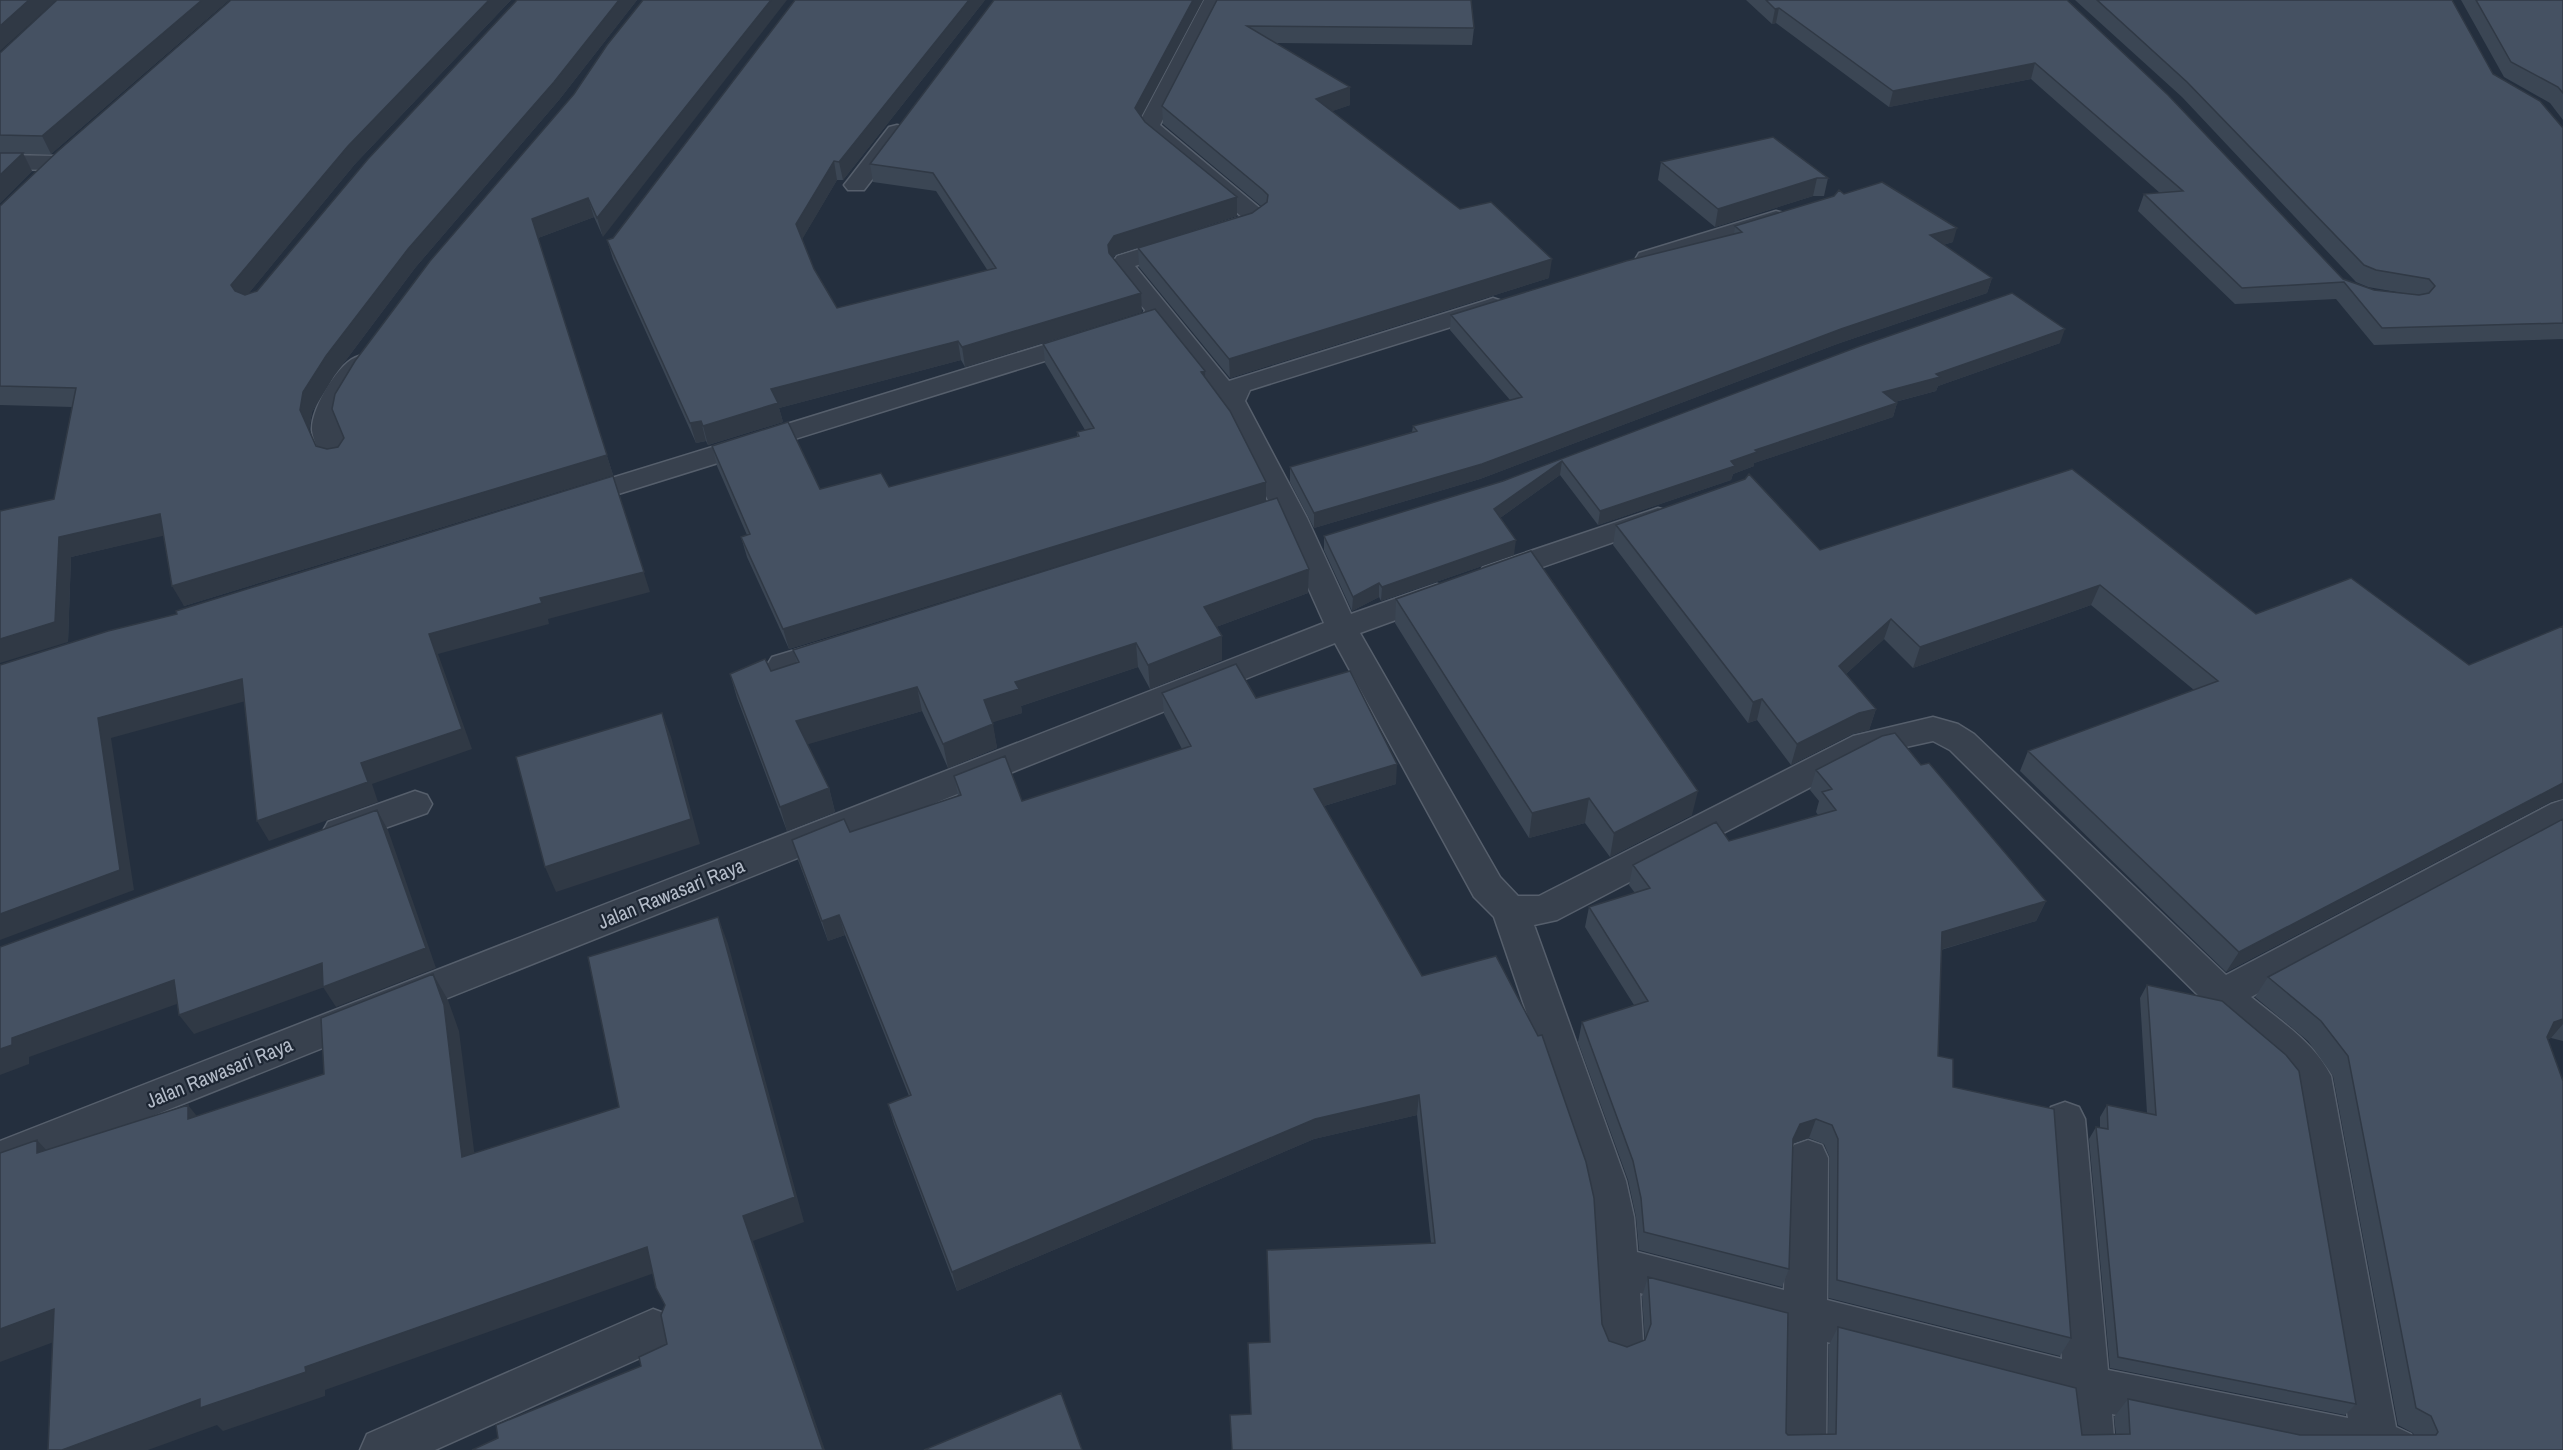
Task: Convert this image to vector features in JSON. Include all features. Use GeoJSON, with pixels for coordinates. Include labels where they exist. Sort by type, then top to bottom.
{"type":"FeatureCollection","features":[{"type":"Feature","properties":{"kind":"street"},"geometry":{"type":"LineString","coordinates":[[1214,0],[1149,125],[1155,134],[1254,214],[1253,220],[1244,225],[1126,261],[1123,265],[1124,271],[1231,401],[1274,511],[1315,541],[1342,628],[1487,887],[1496,900],[1510,910],[1605,1181],[1613,1217],[1621,1342]]}},
{"type":"Feature","properties":{"kind":"street"},"geometry":{"type":"LineString","coordinates":[[856,185],[912,112]]}},
{"type":"Feature","properties":{"kind":"street"},"geometry":{"type":"LineString","coordinates":[[33,187],[75,148]]}},
{"type":"Feature","properties":{"kind":"street"},"geometry":{"type":"LineString","coordinates":[[0,162],[58,163]]}},
{"type":"Feature","properties":{"kind":"street"},"geometry":{"type":"LineString","coordinates":[[1628,264],[1799,211]]}},
{"type":"Feature","properties":{"kind":"street"},"geometry":{"type":"LineString","coordinates":[[1231,401],[1240,385],[1514,299]]}},
{"type":"Feature","properties":{"kind":"street"},"geometry":{"type":"LineString","coordinates":[[542,508],[1143,323],[1158,314],[1157,309]]}},
{"type":"Feature","properties":{"kind":"street"},"geometry":{"type":"LineString","coordinates":[[337,459],[325,429],[328,413],[336,396],[375,343]]}},
{"type":"Feature","properties":{"kind":"street","name":"Jalan Rawasari Raya"},"geometry":{"type":"LineString","coordinates":[[0,1159],[1342,628],[1686,507]]}},
{"type":"Feature","properties":{"kind":"street"},"geometry":{"type":"LineString","coordinates":[[783,665],[863,640]]}},
{"type":"Feature","properties":{"kind":"street"},"geometry":{"type":"LineString","coordinates":[[1510,910],[1544,910],[1865,744],[1934,729],[1946,732],[1962,742],[2222,995],[2293,1054],[2311,1076],[2385,1448],[2085,1387],[1806,1313],[1616,1267]]}},
{"type":"Feature","properties":{"kind":"street"},"geometry":{"type":"LineString","coordinates":[[314,841],[415,804]]}},
{"type":"Feature","properties":{"kind":"street"},"geometry":{"type":"LineString","coordinates":[[2222,995],[2563,813]]}},
{"type":"Feature","properties":{"kind":"street"},"geometry":{"type":"LineString","coordinates":[[2065,1119],[2085,1387],[2092,1450]]}},
{"type":"Feature","properties":{"kind":"street"},"geometry":{"type":"LineString","coordinates":[[1803,1450],[1808,1158]]}},
{"type":"Feature","properties":{"kind":"street"},"geometry":{"type":"LineString","coordinates":[[383,1450],[653,1330]]}},
{"type":"Feature","properties":{"kind":"building"},"geometry":{"type":"Polygon","coordinates":[[[0,0],[29,0],[0,26],[0,0]]]}},
{"type":"Feature","properties":{"kind":"building"},"geometry":{"type":"Polygon","coordinates":[[[57,0],[202,0],[42,136],[0,135],[0,53],[57,0]]]}},
{"type":"Feature","properties":{"kind":"building"},"geometry":{"type":"Polygon","coordinates":[[[231,0],[489,0],[348,146],[231,285],[235,291],[245,295],[257,291],[368,159],[517,0],[619,0],[554,82],[408,249],[326,356],[303,392],[300,410],[316,446],[327,449],[338,447],[344,438],[332,409],[335,394],[355,361],[430,261],[574,94],[607,45],[643,0],[771,0],[597,218],[588,198],[532,219],[607,455],[172,586],[160,514],[59,537],[55,622],[0,639],[0,511],[54,499],[76,388],[0,386],[0,206],[58,151],[231,0]]]}},
{"type":"Feature","properties":{"kind":"building"},"geometry":{"type":"Polygon","coordinates":[[[795,0],[969,0],[839,162],[834,161],[796,224],[814,269],[837,308],[996,268],[933,173],[870,164],[994,0],[1193,0],[1135,108],[1145,122],[1237,197],[1114,236],[1108,245],[1109,253],[1141,293],[962,347],[958,341],[771,389],[778,403],[703,426],[701,421],[690,423],[607,240],[613,238],[795,0]]]}},
{"type":"Feature","properties":{"kind":"building"},"geometry":{"type":"Polygon","coordinates":[[[1217,0],[1471,0],[1474,28],[1247,26],[1350,87],[1316,99],[1460,209],[1491,202],[1552,259],[1229,359],[1138,248],[1252,213],[1267,202],[1268,195],[1263,190],[1162,106],[1217,0]]]}},
{"type":"Feature","properties":{"kind":"building"},"geometry":{"type":"Polygon","coordinates":[[[1766,0],[2067,0],[2168,95],[2343,279],[2374,290],[2419,295],[2429,293],[2435,286],[2429,279],[2376,270],[2364,265],[2187,82],[2097,0],[2452,0],[2493,74],[2540,101],[2563,128],[2563,323],[2382,328],[2344,282],[2242,288],[2144,194],[2183,191],[2035,63],[1893,91],[1779,8],[1775,9],[1766,0]]]}},
{"type":"Feature","properties":{"kind":"building"},"geometry":{"type":"Polygon","coordinates":[[[2476,0],[2563,0],[2563,93],[2558,87],[2511,62],[2476,0]]]}},
{"type":"Feature","properties":{"kind":"building"},"geometry":{"type":"Polygon","coordinates":[[[1773,137],[1828,178],[1817,178],[1718,209],[1661,162],[1773,137]]]}},
{"type":"Feature","properties":{"kind":"building"},"geometry":{"type":"Polygon","coordinates":[[[0,153],[23,153],[0,175],[0,153]]]}},
{"type":"Feature","properties":{"kind":"building"},"geometry":{"type":"Polygon","coordinates":[[[1882,182],[1957,228],[1930,235],[1992,278],[1841,329],[1482,464],[1314,513],[1290,467],[1417,431],[1413,426],[1522,397],[1451,315],[1626,261],[1742,232],[1735,226],[1834,196],[1839,190],[1844,194],[1882,182]]]}},
{"type":"Feature","properties":{"kind":"building"},"geometry":{"type":"Polygon","coordinates":[[[2012,293],[2065,329],[1936,374],[1940,377],[1883,392],[1897,403],[1755,450],[1757,452],[1731,461],[1735,466],[1600,511],[1562,461],[1494,509],[1516,540],[1382,587],[1379,583],[1353,597],[1324,536],[1503,481],[1860,346],[2012,293]]]}},
{"type":"Feature","properties":{"kind":"building"},"geometry":{"type":"Polygon","coordinates":[[[1155,309],[1205,371],[1201,372],[1230,411],[1266,482],[783,629],[741,537],[750,534],[712,446],[788,422],[820,489],[881,473],[889,487],[1079,436],[1077,432],[1094,428],[1043,344],[1155,309]]]}},
{"type":"Feature","properties":{"kind":"building"},"geometry":{"type":"Polygon","coordinates":[[[2072,469],[2256,614],[2351,578],[2469,665],[2563,626],[2563,783],[2239,952],[2028,751],[2218,681],[2100,585],[1920,647],[1891,619],[1839,666],[1876,709],[1859,713],[1797,744],[1762,699],[1753,702],[1616,525],[1745,479],[1749,474],[1820,550],[2072,469]]]}},
{"type":"Feature","properties":{"kind":"building"},"geometry":{"type":"Polygon","coordinates":[[[613,476],[644,572],[540,598],[542,603],[429,634],[462,729],[361,763],[368,782],[257,821],[242,679],[98,718],[120,870],[0,914],[0,665],[108,631],[177,614],[176,611],[613,476]]]}},
{"type":"Feature","properties":{"kind":"building"},"geometry":{"type":"Polygon","coordinates":[[[1277,498],[1309,569],[1204,607],[1222,636],[1148,665],[1136,643],[1015,682],[1019,689],[984,700],[993,724],[943,744],[917,687],[796,721],[829,788],[780,807],[730,674],[765,659],[771,671],[799,662],[793,650],[1277,498]]]}},
{"type":"Feature","properties":{"kind":"building"},"geometry":{"type":"Polygon","coordinates":[[[1531,551],[1698,791],[1614,833],[1589,798],[1532,813],[1396,599],[1531,551]]]}},
{"type":"Feature","properties":{"kind":"building"},"geometry":{"type":"Polygon","coordinates":[[[1236,664],[1256,698],[1350,671],[1397,764],[1314,789],[1422,976],[1496,956],[1538,1036],[1542,1035],[1586,1162],[1594,1198],[1602,1324],[1609,1341],[1627,1347],[1645,1340],[1651,1324],[1648,1277],[1788,1313],[1786,1433],[1788,1435],[1836,1434],[1838,1327],[2076,1388],[2082,1435],[2130,1434],[2128,1399],[2300,1435],[2436,1435],[2438,1432],[2431,1416],[2416,1408],[2348,1056],[2321,1021],[2268,977],[2563,819],[2563,1019],[2554,1022],[2547,1037],[2563,1081],[2563,1450],[1232,1450],[1230,1415],[1251,1414],[1248,1343],[1270,1342],[1267,1250],[1435,1243],[1419,1095],[1315,1119],[952,1272],[888,1104],[911,1095],[839,915],[822,921],[792,840],[844,819],[850,832],[961,795],[954,776],[1005,756],[1022,801],[1191,746],[1162,693],[1236,664]]]}},
{"type":"Feature","properties":{"kind":"building"},"geometry":{"type":"Polygon","coordinates":[[[662,713],[691,819],[545,867],[516,757],[662,713]]]}},
{"type":"Feature","properties":{"kind":"building"},"geometry":{"type":"Polygon","coordinates":[[[1895,733],[1921,765],[1929,763],[2046,901],[1942,932],[1938,1056],[1953,1059],[1953,1087],[2054,1109],[2071,1338],[1837,1280],[1838,1139],[1832,1125],[1816,1119],[1800,1124],[1793,1139],[1789,1269],[1644,1232],[1641,1198],[1633,1161],[1582,1022],[1648,1001],[1589,907],[1650,888],[1633,865],[1716,822],[1729,841],[1836,810],[1822,792],[1832,789],[1816,770],[1882,736],[1895,733]]]}},
{"type":"Feature","properties":{"kind":"building"},"geometry":{"type":"Polygon","coordinates":[[[377,810],[426,948],[323,987],[322,963],[179,1015],[174,980],[12,1038],[12,1045],[0,1049],[0,947],[377,810]]]}},
{"type":"Feature","properties":{"kind":"building"},"geometry":{"type":"Polygon","coordinates":[[[718,917],[795,1197],[743,1216],[823,1450],[472,1450],[498,1438],[496,1425],[641,1366],[639,1357],[667,1344],[661,1315],[665,1305],[656,1288],[647,1247],[305,1367],[306,1372],[200,1408],[200,1399],[62,1450],[48,1450],[54,1309],[0,1329],[0,1153],[37,1140],[37,1153],[188,1105],[188,1119],[324,1074],[321,1018],[433,974],[444,1005],[462,1157],[619,1107],[588,957],[718,917]]]}},
{"type":"Feature","properties":{"kind":"building"},"geometry":{"type":"Polygon","coordinates":[[[2147,985],[2222,1001],[2286,1055],[2299,1071],[2356,1404],[2118,1357],[2096,1127],[2108,1129],[2107,1105],[2156,1115],[2147,985]]]}},
{"type":"Feature","properties":{"kind":"building"},"geometry":{"type":"Polygon","coordinates":[[[1061,1393],[1082,1450],[924,1450],[1061,1393]]]}}]}
